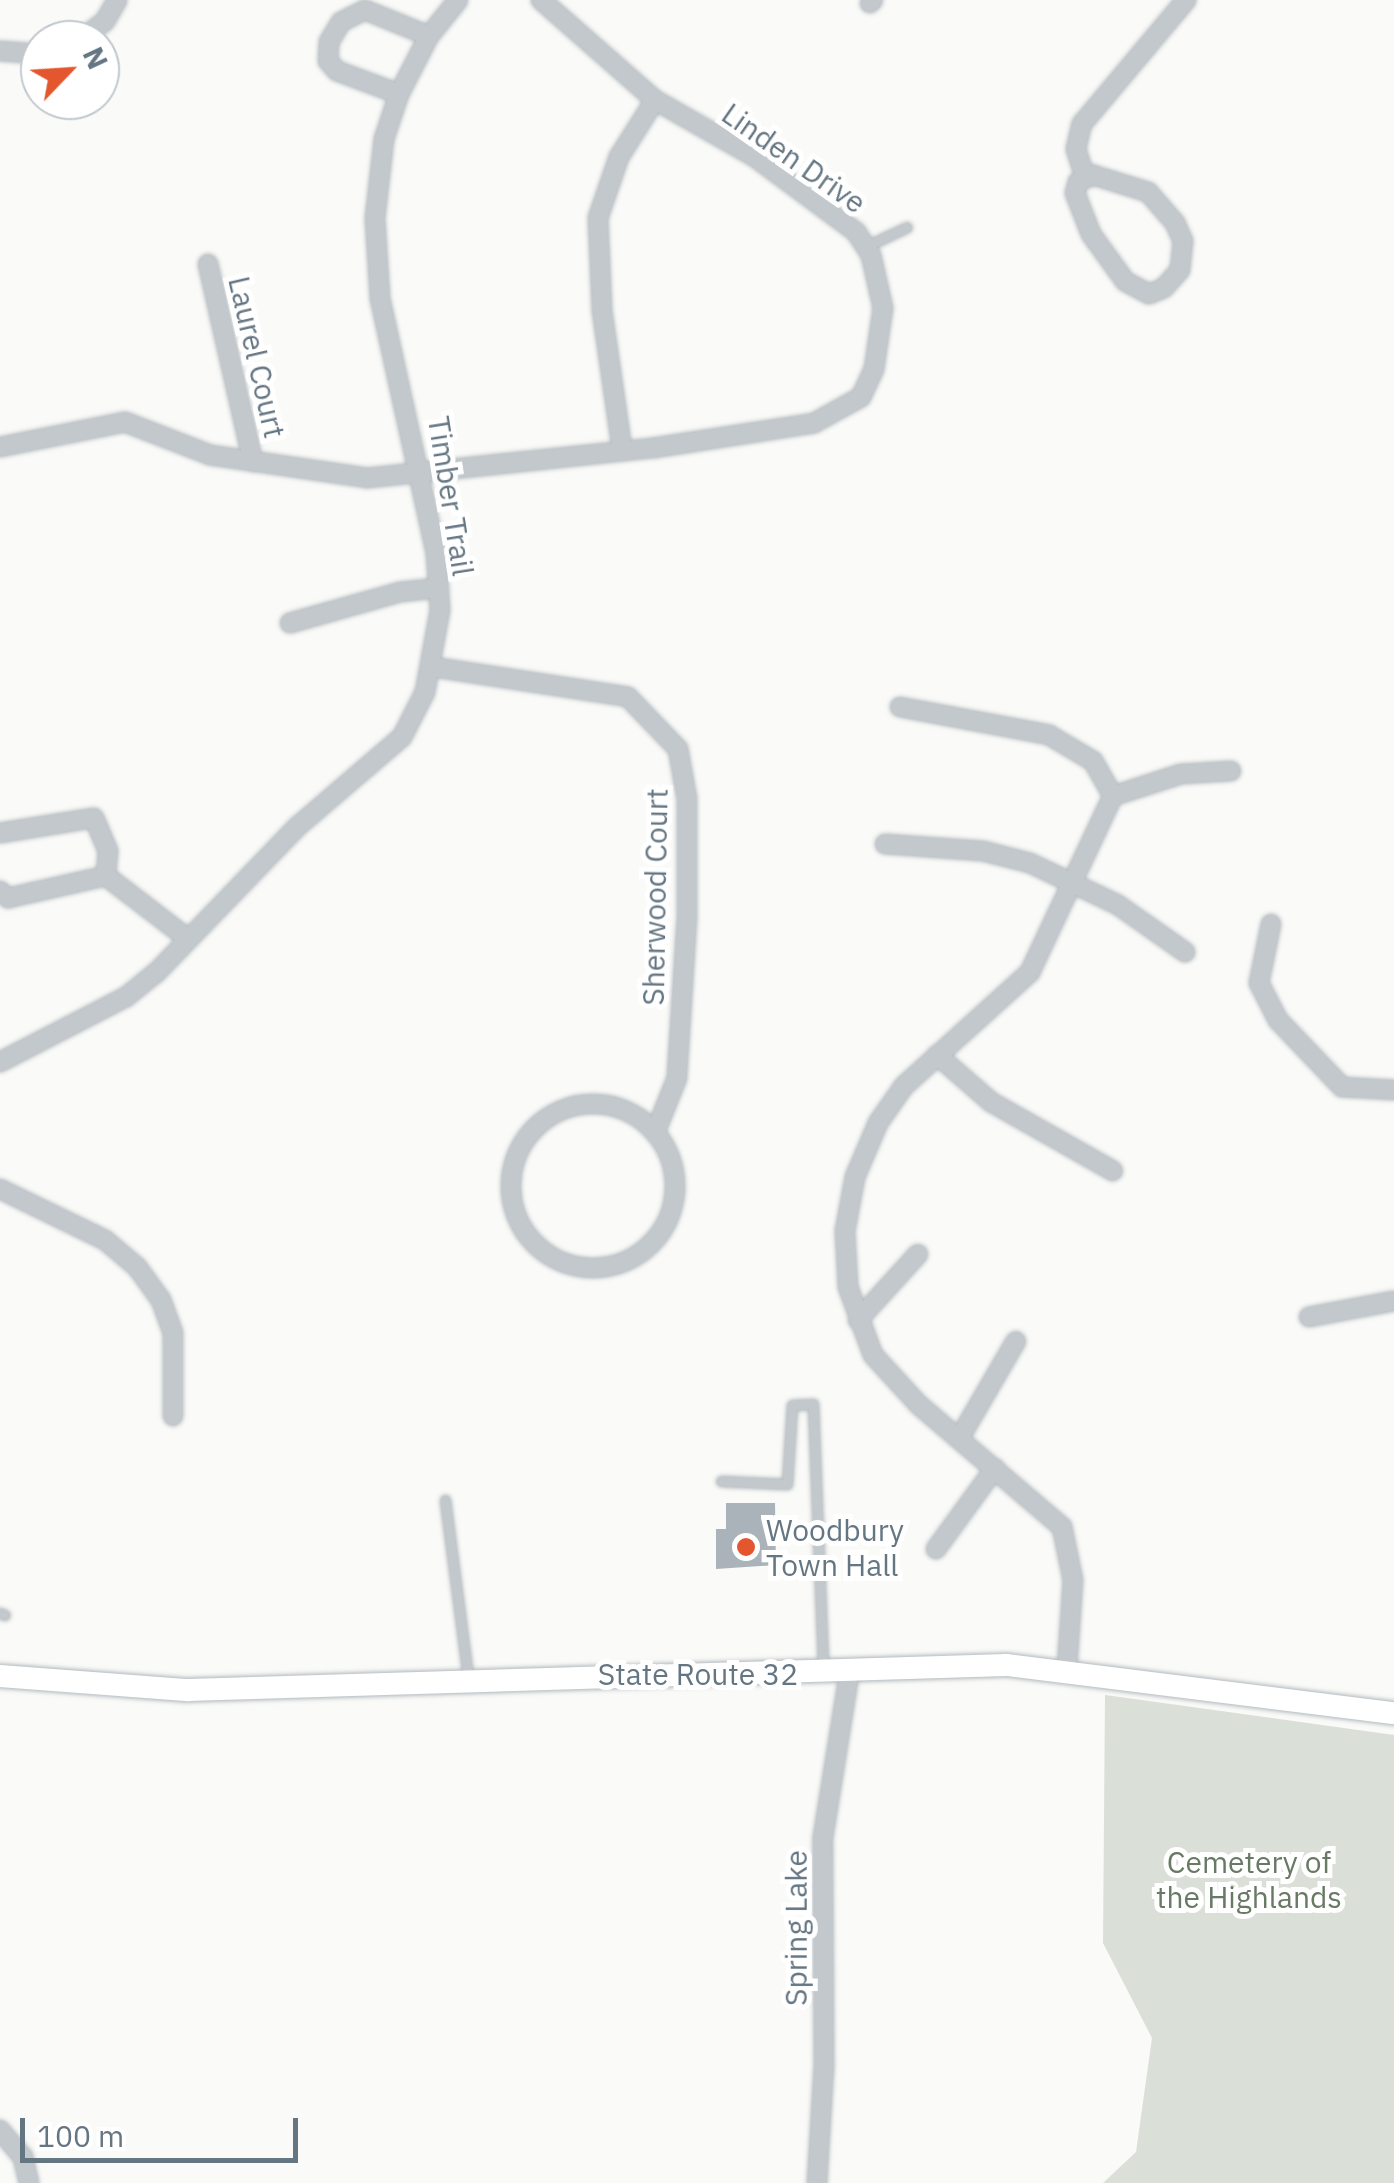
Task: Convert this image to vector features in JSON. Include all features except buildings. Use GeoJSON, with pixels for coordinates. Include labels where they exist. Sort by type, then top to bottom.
{"type":"FeatureCollection","features":[{"type":"Feature","properties":{"kind":"main road","name":"State Route 32"},"geometry":{"type":"LineString","coordinates":[[0,1676],[188,1690],[468,1677],[850,1674],[1007,1664],[1067,1668],[1394,1713]]}},
{"type":"Feature","properties":{"kind":"street","name":"Timber Trail"},"geometry":{"type":"LineString","coordinates":[[0,1062],[126,997],[297,827],[402,738],[433,667],[439,588],[421,474],[374,258],[384,139],[399,94],[429,36],[458,0]]}},
{"type":"Feature","properties":{"kind":"street","name":"Linden Drive"},"geometry":{"type":"LineString","coordinates":[[0,447],[125,422],[210,455],[367,478],[814,423],[861,397],[874,369],[883,308],[866,246],[755,157],[655,100],[541,0]]}},
{"type":"Feature","properties":{"kind":"street"},"geometry":{"type":"LineString","coordinates":[[1085,178],[1114,179],[1148,192],[1175,223],[1183,241],[1180,270],[1164,288],[1149,294],[1125,281],[1091,234],[1075,194],[1085,178],[1076,148],[1082,124],[1186,0]]}},
{"type":"Feature","properties":{"kind":"street"},"geometry":{"type":"LineString","coordinates":[[399,94],[337,71],[328,60],[329,42],[341,22],[365,10],[429,36]]}},
{"type":"Feature","properties":{"kind":"street"},"geometry":{"type":"LineString","coordinates":[[622,449],[602,310],[598,218],[619,157],[655,100]]}},
{"type":"Feature","properties":{"kind":"street","name":"Laurel Court"},"geometry":{"type":"LineString","coordinates":[[208,264],[253,462]]}},
{"type":"Feature","properties":{"kind":"street"},"geometry":{"type":"LineString","coordinates":[[290,623],[400,592],[439,588]]}},
{"type":"Feature","properties":{"kind":"street","name":"Sherwood Court"},"geometry":{"type":"LineString","coordinates":[[433,667],[628,698],[678,749],[687,799],[687,917],[677,1078],[655,1132]]}},
{"type":"Feature","properties":{"kind":"street"},"geometry":{"type":"LineString","coordinates":[[900,707],[1049,735],[1093,761],[1114,796]]}},
{"type":"Feature","properties":{"kind":"street"},"geometry":{"type":"LineString","coordinates":[[1067,1668],[1071,1547],[1048,1509],[959,1439],[873,1356],[858,1320],[845,1232],[854,1177],[878,1123],[937,1055],[1030,972],[1114,796],[1181,774],[1232,771]]}},
{"type":"Feature","properties":{"kind":"street"},"geometry":{"type":"LineString","coordinates":[[0,833],[94,818],[108,851],[106,876]]}},
{"type":"Feature","properties":{"kind":"street"},"geometry":{"type":"LineString","coordinates":[[885,844],[983,852],[1074,881],[1185,952]]}},
{"type":"Feature","properties":{"kind":"street"},"geometry":{"type":"LineString","coordinates":[[106,876],[188,939]]}},
{"type":"Feature","properties":{"kind":"street"},"geometry":{"type":"LineString","coordinates":[[0,891],[8,898],[106,876]]}},
{"type":"Feature","properties":{"kind":"street"},"geometry":{"type":"LineString","coordinates":[[1272,924],[1260,984],[1278,1020],[1342,1088],[1394,1090]]}},
{"type":"Feature","properties":{"kind":"street"},"geometry":{"type":"LineString","coordinates":[[937,1055],[991,1102],[1113,1171]]}},
{"type":"Feature","properties":{"kind":"street"},"geometry":{"type":"LineString","coordinates":[[610,1106],[655,1132],[675,1184],[671,1211],[648,1246],[613,1266],[585,1268],[536,1246],[512,1200],[516,1160],[536,1126],[558,1111],[610,1106]]}},
{"type":"Feature","properties":{"kind":"street"},"geometry":{"type":"LineString","coordinates":[[0,1189],[104,1240],[137,1268],[161,1300],[173,1333],[173,1416]]}},
{"type":"Feature","properties":{"kind":"street"},"geometry":{"type":"LineString","coordinates":[[858,1320],[918,1254]]}},
{"type":"Feature","properties":{"kind":"street"},"geometry":{"type":"LineString","coordinates":[[1308,1317],[1394,1301]]}},
{"type":"Feature","properties":{"kind":"street"},"geometry":{"type":"LineString","coordinates":[[959,1439],[1016,1342]]}},
{"type":"Feature","properties":{"kind":"street"},"geometry":{"type":"LineString","coordinates":[[936,1549],[995,1468]]}},
{"type":"Feature","properties":{"kind":"street","name":"Spring Lake"},"geometry":{"type":"LineString","coordinates":[[817,2183],[824,2066],[823,1837],[850,1674]]}},
{"type":"Feature","properties":{"kind":"street"},"geometry":{"type":"LineString","coordinates":[[0,2130],[23,2157],[29,2183]]}},
{"type":"Feature","properties":{"kind":"lane"},"geometry":{"type":"LineString","coordinates":[[866,246],[908,226]]}},
{"type":"Feature","properties":{"kind":"lane"},"geometry":{"type":"LineString","coordinates":[[721,1481],[787,1484],[792,1405],[813,1404],[824,1674]]}},
{"type":"Feature","properties":{"kind":"lane"},"geometry":{"type":"LineString","coordinates":[[445,1500],[468,1677]]}},
{"type":"Feature","properties":{"kind":"green space","name":"Cemetery of the Highlands"},"geometry":{"type":"Polygon","coordinates":[[[1105,1695],[1394,1735],[1394,2183],[1103,2183],[1136,2152],[1152,2038],[1103,1943],[1105,1695]]]}},
{"type":"Feature","properties":{"kind":"place","name":"Woodbury Town Hall"},"geometry":{"type":"Point","coordinates":[746,1547]}}]}
